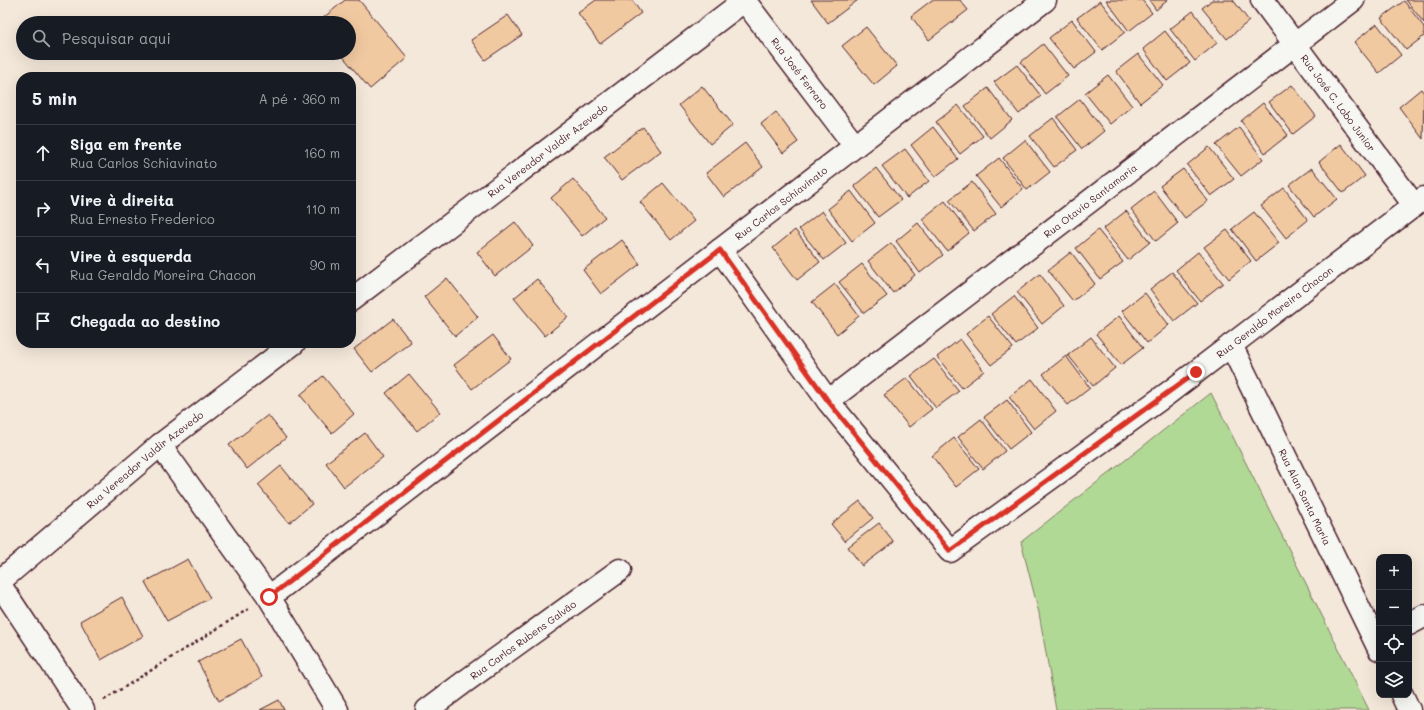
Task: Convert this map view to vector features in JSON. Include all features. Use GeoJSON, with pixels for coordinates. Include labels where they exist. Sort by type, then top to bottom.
{"type":"FeatureCollection","features":[{"type":"Feature","properties":{"kind":"street","name":"Rua José Ferraro"},"geometry":{"type":"LineString","coordinates":[[745,0],[856,146]]}},
{"type":"Feature","properties":{"kind":"street","name":"Rua Vereador Valdir Azevedo"},"geometry":{"type":"LineString","coordinates":[[356,296],[745,0]]}},
{"type":"Feature","properties":{"kind":"street","name":"Rua Carlos Schiavinato"},"geometry":{"type":"LineString","coordinates":[[269,597],[1045,0]]}},
{"type":"Feature","properties":{"kind":"street","name":"Rua José C. Lobo Junior"},"geometry":{"type":"LineString","coordinates":[[1262,0],[1295,45],[1419,202]]}},
{"type":"Feature","properties":{"kind":"street","name":"Rua Otavio Santamaria"},"geometry":{"type":"LineString","coordinates":[[828,401],[1354,0]]}},
{"type":"Feature","properties":{"kind":"street","name":"Rua Geraldo Moreira Chacon"},"geometry":{"type":"LineString","coordinates":[[828,401],[950,551],[1167,394],[1419,202]]}},
{"type":"Feature","properties":{"kind":"street"},"geometry":{"type":"LineString","coordinates":[[720,250],[828,401]]}},
{"type":"Feature","properties":{"kind":"street","name":"Rua Alan Santa Maria"},"geometry":{"type":"LineString","coordinates":[[1231,345],[1376,639]]}},
{"type":"Feature","properties":{"kind":"street","name":"Rua Vereador Valdir Azevedo"},"geometry":{"type":"LineString","coordinates":[[0,581],[160,445],[287,348]]}},
{"type":"Feature","properties":{"kind":"street"},"geometry":{"type":"LineString","coordinates":[[160,445],[269,597],[337,710]]}},
{"type":"Feature","properties":{"kind":"street","name":"Rua Carlos Rubens Galvão"},"geometry":{"type":"LineString","coordinates":[[427,710],[463,682],[620,570]]}},
{"type":"Feature","properties":{"kind":"street"},"geometry":{"type":"LineString","coordinates":[[0,585],[92,706]]}},
{"type":"Feature","properties":{"kind":"street"},"geometry":{"type":"LineString","coordinates":[[1412,622],[1424,616]]}},
{"type":"Feature","properties":{"kind":"street"},"geometry":{"type":"LineString","coordinates":[[1403,698],[1409,710]]}},
{"type":"Feature","properties":{"kind":"path"},"geometry":{"type":"LineString","coordinates":[[92,706],[269,597]]}},
{"type":"Feature","properties":{"kind":"green space"},"geometry":{"type":"Polygon","coordinates":[[[1211,393],[1369,710],[1056,710],[1039,613],[1021,542],[1211,393]]]}},
{"type":"Feature","properties":{"kind":"building"},"geometry":{"type":"Polygon","coordinates":[[[345,0],[359,0],[407,58],[370,89],[346,60],[356,60],[356,16],[326,16],[345,0]]]}},
{"type":"Feature","properties":{"kind":"building"},"geometry":{"type":"Polygon","coordinates":[[[596,0],[632,0],[641,13],[600,44],[578,13],[596,0]]]}},
{"type":"Feature","properties":{"kind":"building"},"geometry":{"type":"Polygon","coordinates":[[[811,0],[858,0],[828,23],[811,0]]]}},
{"type":"Feature","properties":{"kind":"building"},"geometry":{"type":"Polygon","coordinates":[[[932,0],[960,0],[968,10],[929,40],[911,16],[932,0]]]}},
{"type":"Feature","properties":{"kind":"building"},"geometry":{"type":"Polygon","coordinates":[[[1106,0],[1142,0],[1152,13],[1129,31],[1106,0]]]}},
{"type":"Feature","properties":{"kind":"building"},"geometry":{"type":"Polygon","coordinates":[[[1149,0],[1168,0],[1156,10],[1149,0]]]}},
{"type":"Feature","properties":{"kind":"building"},"geometry":{"type":"Polygon","coordinates":[[[1212,0],[1233,0],[1249,21],[1227,39],[1202,8],[1212,0]]]}},
{"type":"Feature","properties":{"kind":"building"},"geometry":{"type":"Polygon","coordinates":[[[1406,0],[1424,0],[1424,23],[1406,0]]]}},
{"type":"Feature","properties":{"kind":"building"},"geometry":{"type":"Polygon","coordinates":[[[1100,1],[1125,32],[1102,50],[1077,18],[1100,1]]]}},
{"type":"Feature","properties":{"kind":"building"},"geometry":{"type":"Polygon","coordinates":[[[1404,1],[1424,27],[1424,36],[1406,50],[1381,18],[1404,1]]]}},
{"type":"Feature","properties":{"kind":"building"},"geometry":{"type":"Polygon","coordinates":[[[1193,11],[1217,43],[1195,61],[1170,29],[1193,11]]]}},
{"type":"Feature","properties":{"kind":"building"},"geometry":{"type":"Polygon","coordinates":[[[508,15],[522,35],[485,60],[471,40],[508,15]]]}},
{"type":"Feature","properties":{"kind":"building"},"geometry":{"type":"Polygon","coordinates":[[[1072,20],[1096,52],[1074,69],[1049,38],[1072,20]]]}},
{"type":"Feature","properties":{"kind":"building"},"geometry":{"type":"Polygon","coordinates":[[[1377,24],[1401,55],[1379,73],[1354,42],[1377,24]]]}},
{"type":"Feature","properties":{"kind":"building"},"geometry":{"type":"Polygon","coordinates":[[[866,27],[897,66],[874,85],[842,46],[866,27]]]}},
{"type":"Feature","properties":{"kind":"building"},"geometry":{"type":"Polygon","coordinates":[[[1165,31],[1190,63],[1167,81],[1143,49],[1165,31]]]}},
{"type":"Feature","properties":{"kind":"building"},"geometry":{"type":"Polygon","coordinates":[[[1043,44],[1068,76],[1045,94],[1021,62],[1043,44]]]}},
{"type":"Feature","properties":{"kind":"building"},"geometry":{"type":"Polygon","coordinates":[[[1138,54],[1163,85],[1140,103],[1116,71],[1138,54]]]}},
{"type":"Feature","properties":{"kind":"building"},"geometry":{"type":"Polygon","coordinates":[[[1017,65],[1041,96],[1019,114],[994,82],[1017,65]]]}},
{"type":"Feature","properties":{"kind":"building"},"geometry":{"type":"Polygon","coordinates":[[[1108,75],[1132,106],[1110,124],[1085,93],[1108,75]]]}},
{"type":"Feature","properties":{"kind":"building"},"geometry":{"type":"Polygon","coordinates":[[[1292,85],[1316,116],[1293,134],[1269,102],[1292,85]]]}},
{"type":"Feature","properties":{"kind":"building"},"geometry":{"type":"Polygon","coordinates":[[[702,86],[733,125],[710,144],[679,105],[702,86]]]}},
{"type":"Feature","properties":{"kind":"building"},"geometry":{"type":"Polygon","coordinates":[[[988,88],[1012,120],[990,138],[965,106],[988,88]]]}},
{"type":"Feature","properties":{"kind":"building"},"geometry":{"type":"Polygon","coordinates":[[[1421,89],[1424,93],[1423,139],[1399,107],[1421,89]]]}},
{"type":"Feature","properties":{"kind":"building"},"geometry":{"type":"Polygon","coordinates":[[[1080,99],[1104,131],[1082,149],[1057,117],[1080,99]]]}},
{"type":"Feature","properties":{"kind":"building"},"geometry":{"type":"Polygon","coordinates":[[[1263,103],[1288,135],[1265,153],[1241,121],[1263,103]]]}},
{"type":"Feature","properties":{"kind":"building"},"geometry":{"type":"Polygon","coordinates":[[[958,105],[983,136],[960,154],[936,122],[958,105]]]}},
{"type":"Feature","properties":{"kind":"building"},"geometry":{"type":"Polygon","coordinates":[[[776,112],[798,142],[783,153],[761,124],[776,112]]]}},
{"type":"Feature","properties":{"kind":"building"},"geometry":{"type":"Polygon","coordinates":[[[1053,118],[1077,150],[1054,167],[1030,136],[1053,118]]]}},
{"type":"Feature","properties":{"kind":"building"},"geometry":{"type":"Polygon","coordinates":[[[643,127],[661,151],[622,180],[604,157],[643,127]]]}},
{"type":"Feature","properties":{"kind":"building"},"geometry":{"type":"Polygon","coordinates":[[[933,127],[958,159],[935,177],[911,145],[933,127]]]}},
{"type":"Feature","properties":{"kind":"building"},"geometry":{"type":"Polygon","coordinates":[[[1239,127],[1263,159],[1241,176],[1216,145],[1239,127]]]}},
{"type":"Feature","properties":{"kind":"building"},"geometry":{"type":"Polygon","coordinates":[[[1025,140],[1050,172],[1027,190],[1003,158],[1025,140]]]}},
{"type":"Feature","properties":{"kind":"building"},"geometry":{"type":"Polygon","coordinates":[[[745,143],[763,167],[724,197],[706,173],[745,143]]]}},
{"type":"Feature","properties":{"kind":"building"},"geometry":{"type":"Polygon","coordinates":[[[1341,144],[1365,176],[1343,193],[1319,162],[1341,144]]]}},
{"type":"Feature","properties":{"kind":"building"},"geometry":{"type":"Polygon","coordinates":[[[1209,147],[1234,179],[1211,196],[1187,165],[1209,147]]]}},
{"type":"Feature","properties":{"kind":"building"},"geometry":{"type":"Polygon","coordinates":[[[905,149],[929,181],[907,198],[882,166],[905,149]]]}},
{"type":"Feature","properties":{"kind":"building"},"geometry":{"type":"Polygon","coordinates":[[[999,158],[1023,189],[1001,207],[976,176],[999,158]]]}},
{"type":"Feature","properties":{"kind":"building"},"geometry":{"type":"Polygon","coordinates":[[[876,168],[901,200],[878,217],[854,186],[876,168]]]}},
{"type":"Feature","properties":{"kind":"building"},"geometry":{"type":"Polygon","coordinates":[[[1312,168],[1337,199],[1314,217],[1289,185],[1312,168]]]}},
{"type":"Feature","properties":{"kind":"building"},"geometry":{"type":"Polygon","coordinates":[[[1183,169],[1208,201],[1185,218],[1160,186],[1183,169]]]}},
{"type":"Feature","properties":{"kind":"building"},"geometry":{"type":"Polygon","coordinates":[[[573,179],[605,217],[582,236],[551,198],[573,179]]]}},
{"type":"Feature","properties":{"kind":"building"},"geometry":{"type":"Polygon","coordinates":[[[972,182],[996,214],[974,231],[949,200],[972,182]]]}},
{"type":"Feature","properties":{"kind":"building"},"geometry":{"type":"Polygon","coordinates":[[[663,183],[694,221],[671,240],[640,202],[663,183]]]}},
{"type":"Feature","properties":{"kind":"building"},"geometry":{"type":"Polygon","coordinates":[[[1284,188],[1308,220],[1286,238],[1261,206],[1284,188]]]}},
{"type":"Feature","properties":{"kind":"building"},"geometry":{"type":"Polygon","coordinates":[[[851,191],[875,223],[852,241],[828,209],[851,191]]]}},
{"type":"Feature","properties":{"kind":"building"},"geometry":{"type":"Polygon","coordinates":[[[1154,191],[1178,223],[1156,241],[1131,209],[1154,191]]]}},
{"type":"Feature","properties":{"kind":"building"},"geometry":{"type":"Polygon","coordinates":[[[945,201],[969,233],[947,251],[922,219],[945,201]]]}},
{"type":"Feature","properties":{"kind":"building"},"geometry":{"type":"Polygon","coordinates":[[[822,211],[846,243],[824,260],[799,229],[822,211]]]}},
{"type":"Feature","properties":{"kind":"building"},"geometry":{"type":"Polygon","coordinates":[[[1126,211],[1150,242],[1128,260],[1103,229],[1126,211]]]}},
{"type":"Feature","properties":{"kind":"building"},"geometry":{"type":"Polygon","coordinates":[[[1254,212],[1279,243],[1256,261],[1232,229],[1254,212]]]}},
{"type":"Feature","properties":{"kind":"building"},"geometry":{"type":"Polygon","coordinates":[[[515,222],[533,246],[495,276],[477,252],[515,222]]]}},
{"type":"Feature","properties":{"kind":"building"},"geometry":{"type":"Polygon","coordinates":[[[918,223],[943,255],[920,273],[896,241],[918,223]]]}},
{"type":"Feature","properties":{"kind":"building"},"geometry":{"type":"Polygon","coordinates":[[[795,230],[820,262],[797,280],[773,248],[795,230]]]}},
{"type":"Feature","properties":{"kind":"building"},"geometry":{"type":"Polygon","coordinates":[[[1098,230],[1123,262],[1100,279],[1076,248],[1098,230]]]}},
{"type":"Feature","properties":{"kind":"building"},"geometry":{"type":"Polygon","coordinates":[[[1227,230],[1251,261],[1229,279],[1204,247],[1227,230]]]}},
{"type":"Feature","properties":{"kind":"building"},"geometry":{"type":"Polygon","coordinates":[[[622,240],[640,264],[601,294],[583,270],[622,240]]]}},
{"type":"Feature","properties":{"kind":"building"},"geometry":{"type":"Polygon","coordinates":[[[891,243],[915,275],[893,293],[868,261],[891,243]]]}},
{"type":"Feature","properties":{"kind":"building"},"geometry":{"type":"Polygon","coordinates":[[[1071,252],[1095,284],[1073,301],[1048,270],[1071,252]]]}},
{"type":"Feature","properties":{"kind":"building"},"geometry":{"type":"Polygon","coordinates":[[[1198,252],[1223,283],[1200,301],[1176,270],[1198,252]]]}},
{"type":"Feature","properties":{"kind":"building"},"geometry":{"type":"Polygon","coordinates":[[[862,264],[887,296],[864,313],[839,282],[862,264]]]}},
{"type":"Feature","properties":{"kind":"building"},"geometry":{"type":"Polygon","coordinates":[[[1172,272],[1197,303],[1174,321],[1150,289],[1172,272]]]}},
{"type":"Feature","properties":{"kind":"building"},"geometry":{"type":"Polygon","coordinates":[[[1040,274],[1064,306],[1042,324],[1017,292],[1040,274]]]}},
{"type":"Feature","properties":{"kind":"building"},"geometry":{"type":"Polygon","coordinates":[[[447,278],[478,317],[455,336],[424,297],[447,278]]]}},
{"type":"Feature","properties":{"kind":"building"},"geometry":{"type":"Polygon","coordinates":[[[537,279],[568,317],[545,336],[514,298],[537,279]]]}},
{"type":"Feature","properties":{"kind":"building"},"geometry":{"type":"Polygon","coordinates":[[[835,284],[859,316],[837,334],[812,302],[835,284]]]}},
{"type":"Feature","properties":{"kind":"building"},"geometry":{"type":"Polygon","coordinates":[[[1145,293],[1169,325],[1147,343],[1122,311],[1145,293]]]}},
{"type":"Feature","properties":{"kind":"building"},"geometry":{"type":"Polygon","coordinates":[[[1014,296],[1038,328],[1016,345],[991,314],[1014,296]]]}},
{"type":"Feature","properties":{"kind":"building"},"geometry":{"type":"Polygon","coordinates":[[[988,316],[1013,348],[991,365],[966,334],[988,316]]]}},
{"type":"Feature","properties":{"kind":"building"},"geometry":{"type":"Polygon","coordinates":[[[1119,316],[1143,348],[1121,365],[1096,334],[1119,316]]]}},
{"type":"Feature","properties":{"kind":"building"},"geometry":{"type":"Polygon","coordinates":[[[393,319],[411,342],[372,372],[354,349],[393,319]]]}},
{"type":"Feature","properties":{"kind":"building"},"geometry":{"type":"Polygon","coordinates":[[[493,335],[511,359],[472,389],[454,365],[493,335]]]}},
{"type":"Feature","properties":{"kind":"building"},"geometry":{"type":"Polygon","coordinates":[[[1091,337],[1115,368],[1093,386],[1068,355],[1091,337]]]}},
{"type":"Feature","properties":{"kind":"building"},"geometry":{"type":"Polygon","coordinates":[[[960,339],[984,371],[962,388],[937,357],[960,339]]]}},
{"type":"Feature","properties":{"kind":"building"},"geometry":{"type":"Polygon","coordinates":[[[1066,356],[1090,388],[1068,405],[1043,374],[1066,356]]]}},
{"type":"Feature","properties":{"kind":"building"},"geometry":{"type":"Polygon","coordinates":[[[934,359],[959,391],[936,408],[911,376],[934,359]]]}},
{"type":"Feature","properties":{"kind":"building"},"geometry":{"type":"Polygon","coordinates":[[[409,374],[440,412],[417,431],[386,393],[409,374]]]}},
{"type":"Feature","properties":{"kind":"building"},"geometry":{"type":"Polygon","coordinates":[[[323,376],[354,414],[332,433],[300,395],[323,376]]]}},
{"type":"Feature","properties":{"kind":"building"},"geometry":{"type":"Polygon","coordinates":[[[907,378],[932,409],[909,427],[884,395],[907,378]]]}},
{"type":"Feature","properties":{"kind":"building"},"geometry":{"type":"Polygon","coordinates":[[[1032,379],[1056,411],[1034,429],[1009,397],[1032,379]]]}},
{"type":"Feature","properties":{"kind":"building"},"geometry":{"type":"Polygon","coordinates":[[[1007,400],[1031,432],[1009,449],[984,417],[1007,400]]]}},
{"type":"Feature","properties":{"kind":"building"},"geometry":{"type":"Polygon","coordinates":[[[268,415],[286,438],[247,469],[229,445],[268,415]]]}},
{"type":"Feature","properties":{"kind":"building"},"geometry":{"type":"Polygon","coordinates":[[[981,419],[1005,451],[983,469],[958,437],[981,419]]]}},
{"type":"Feature","properties":{"kind":"building"},"geometry":{"type":"Polygon","coordinates":[[[365,433],[383,457],[344,487],[326,463],[365,433]]]}},
{"type":"Feature","properties":{"kind":"building"},"geometry":{"type":"Polygon","coordinates":[[[954,438],[979,469],[956,487],[932,456],[954,438]]]}},
{"type":"Feature","properties":{"kind":"building"},"geometry":{"type":"Polygon","coordinates":[[[281,466],[312,504],[289,523],[258,485],[281,466]]]}},
{"type":"Feature","properties":{"kind":"building"},"geometry":{"type":"Polygon","coordinates":[[[860,501],[873,518],[845,541],[831,524],[860,501]]]}},
{"type":"Feature","properties":{"kind":"building"},"geometry":{"type":"Polygon","coordinates":[[[879,523],[894,542],[862,566],[848,547],[879,523]]]}},
{"type":"Feature","properties":{"kind":"building"},"geometry":{"type":"Polygon","coordinates":[[[188,559],[210,598],[167,621],[145,582],[188,559]]]}},
{"type":"Feature","properties":{"kind":"building"},"geometry":{"type":"Polygon","coordinates":[[[122,597],[143,636],[101,660],[80,621],[122,597]]]}},
{"type":"Feature","properties":{"kind":"building"},"geometry":{"type":"Polygon","coordinates":[[[241,639],[262,677],[219,701],[198,662],[241,639]]]}},
{"type":"Feature","properties":{"kind":"building"},"geometry":{"type":"Polygon","coordinates":[[[279,700],[284,710],[260,710],[279,700]]]}},
{"type":"Feature","properties":{"kind":"route"},"geometry":{"type":"LineString","coordinates":[[269,597],[720,250],[828,401],[950,551],[1196,372]]}}]}
